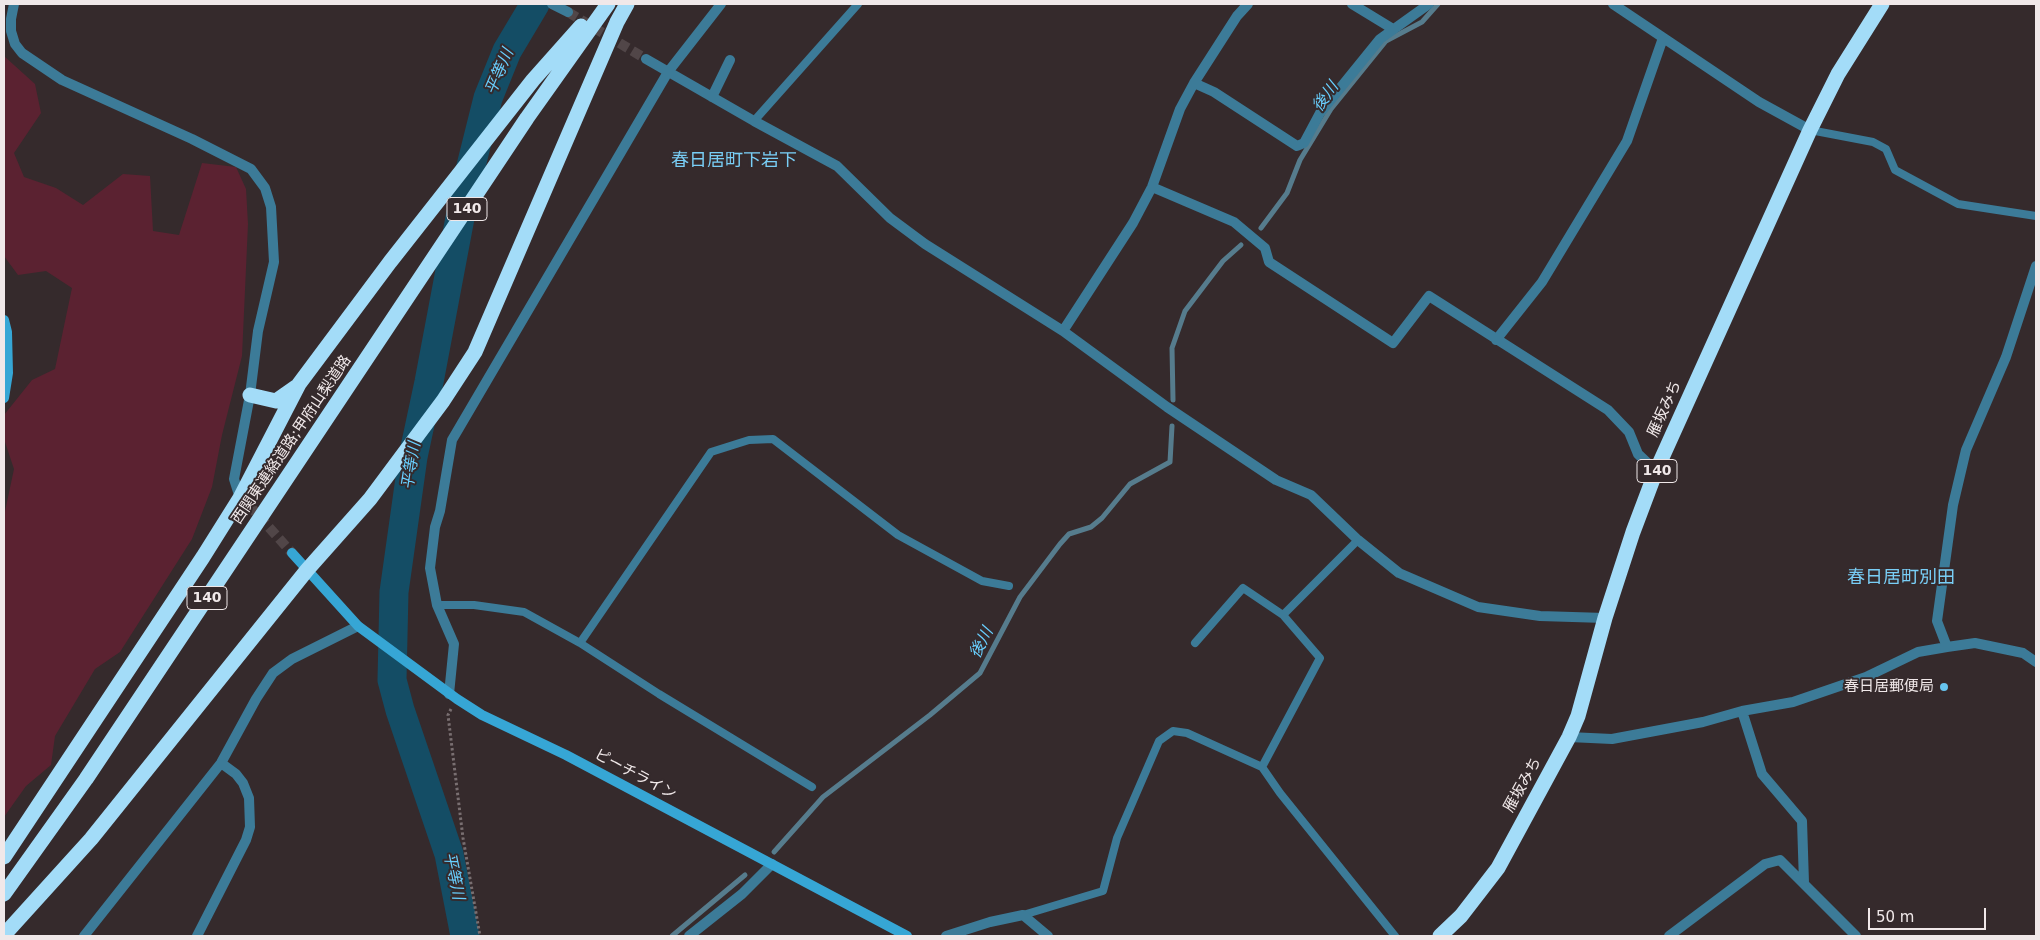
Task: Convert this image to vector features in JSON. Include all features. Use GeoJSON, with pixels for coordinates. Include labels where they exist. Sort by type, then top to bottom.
{"type":"FeatureCollection","features":[{"type":"Feature","properties":{"kind":"highway"},"geometry":{"type":"LineString","coordinates":[[4,857],[203,557],[244,502],[299,384],[390,262],[533,80],[602,4]]}},
{"type":"Feature","properties":{"kind":"highway","name":"西関東連絡道路;甲府山梨道路"},"geometry":{"type":"LineString","coordinates":[[4,894],[86,779],[527,118],[608,4]]}},
{"type":"Feature","properties":{"kind":"highway"},"geometry":{"type":"LineString","coordinates":[[4,935],[91,839],[307,570],[370,499],[443,401],[475,352],[609,40],[627,4]]}},
{"type":"Feature","properties":{"kind":"highway","name":"雁坂みち"},"geometry":{"type":"LineString","coordinates":[[1440,936],[1460,916],[1498,868],[1569,737],[1578,716],[1605,618],[1632,532],[1656,471],[1810,130],[1838,74],[1882,4]]}},
{"type":"Feature","properties":{"kind":"highway"},"geometry":{"type":"LineString","coordinates":[[250,395],[276,401],[299,384]]}},
{"type":"Feature","properties":{"kind":"street"},"geometry":{"type":"LineString","coordinates":[[14,4],[11,31],[15,44],[22,53],[62,80],[192,139],[251,169],[265,188],[271,207],[274,262],[258,331],[250,395],[234,479],[244,502]]}},
{"type":"Feature","properties":{"kind":"street"},"geometry":{"type":"LineString","coordinates":[[556,4],[568,12]]}},
{"type":"Feature","properties":{"kind":"street"},"geometry":{"type":"LineString","coordinates":[[453,697],[454,644],[437,605],[430,568],[432,545],[452,440],[668,72],[721,4]]}},
{"type":"Feature","properties":{"kind":"street"},"geometry":{"type":"LineString","coordinates":[[1063,332],[1133,223],[1152,187],[1180,109],[1194,83],[1237,16],[1248,4]]}},
{"type":"Feature","properties":{"kind":"street"},"geometry":{"type":"LineString","coordinates":[[1352,4],[1393,29]]}},
{"type":"Feature","properties":{"kind":"street"},"geometry":{"type":"LineString","coordinates":[[1194,83],[1214,92],[1297,146],[1304,143],[1320,113],[1380,39],[1430,4]]}},
{"type":"Feature","properties":{"kind":"street"},"geometry":{"type":"LineString","coordinates":[[1613,4],[1759,102],[1810,130]]}},
{"type":"Feature","properties":{"kind":"street"},"geometry":{"type":"LineString","coordinates":[[1496,340],[1542,282],[1627,141],[1663,38]]}},
{"type":"Feature","properties":{"kind":"street"},"geometry":{"type":"LineString","coordinates":[[646,59],[754,122],[837,166],[890,218],[925,244],[1063,332],[1167,407],[1276,480],[1311,495],[1358,540],[1400,573],[1478,607],[1540,616],[1605,618]]}},
{"type":"Feature","properties":{"kind":"street"},"geometry":{"type":"LineString","coordinates":[[712,97],[730,60]]}},
{"type":"Feature","properties":{"kind":"street"},"geometry":{"type":"LineString","coordinates":[[1152,187],[1234,222],[1265,248],[1269,262],[1393,343],[1429,296],[1608,410],[1629,432],[1638,454],[1656,471]]}},
{"type":"Feature","properties":{"kind":"street"},"geometry":{"type":"LineString","coordinates":[[1947,646],[1937,621],[1953,505],[1966,450],[2006,357],[2036,266]]}},
{"type":"Feature","properties":{"kind":"street"},"geometry":{"type":"LineString","coordinates":[[4,320],[7,332],[8,373],[4,398]]}},
{"type":"Feature","properties":{"kind":"street","name":"ピーチライン"},"geometry":{"type":"LineString","coordinates":[[292,553],[358,626],[453,697],[482,715],[566,756],[907,936]]}},
{"type":"Feature","properties":{"kind":"street"},"geometry":{"type":"LineString","coordinates":[[84,936],[221,763],[256,699],[273,673],[292,659],[358,626]]}},
{"type":"Feature","properties":{"kind":"street"},"geometry":{"type":"LineString","coordinates":[[1569,737],[1612,739],[1794,702],[1866,677],[1918,652],[1947,646],[1975,643],[2023,653],[2036,662]]}},
{"type":"Feature","properties":{"kind":"street"},"geometry":{"type":"LineString","coordinates":[[1742,712],[1762,774],[1802,821],[1804,883]]}},
{"type":"Feature","properties":{"kind":"street"},"geometry":{"type":"LineString","coordinates":[[197,936],[246,840],[250,827],[249,798],[243,783],[236,774],[221,763]]}},
{"type":"Feature","properties":{"kind":"street"},"geometry":{"type":"LineString","coordinates":[[1669,936],[1765,864],[1780,860],[1856,936]]}},
{"type":"Feature","properties":{"kind":"street"},"geometry":{"type":"LineString","coordinates":[[689,936],[742,894],[772,864]]}},
{"type":"Feature","properties":{"kind":"street"},"geometry":{"type":"LineString","coordinates":[[946,936],[990,922],[1023,915],[1048,936]]}},
{"type":"Feature","properties":{"kind":"lane"},"geometry":{"type":"LineString","coordinates":[[754,122],[858,4]]}},
{"type":"Feature","properties":{"kind":"lane"},"geometry":{"type":"LineString","coordinates":[[1810,130],[1872,142],[1886,150],[1895,170],[1958,204],[2036,216]]}},
{"type":"Feature","properties":{"kind":"lane"},"geometry":{"type":"LineString","coordinates":[[580,643],[711,452],[749,440],[772,439],[898,535],[982,581],[1009,586]]}},
{"type":"Feature","properties":{"kind":"lane"},"geometry":{"type":"LineString","coordinates":[[1283,615],[1358,540]]}},
{"type":"Feature","properties":{"kind":"lane"},"geometry":{"type":"LineString","coordinates":[[1195,643],[1243,588],[1283,615],[1320,658],[1262,767]]}},
{"type":"Feature","properties":{"kind":"lane"},"geometry":{"type":"LineString","coordinates":[[437,605],[474,605],[524,612],[580,643],[659,694],[812,787]]}},
{"type":"Feature","properties":{"kind":"lane"},"geometry":{"type":"LineString","coordinates":[[1023,915],[1103,891],[1116,838],[1160,741],[1173,731],[1187,733],[1262,767],[1280,793],[1396,936]]}},
{"type":"Feature","properties":{"kind":"path"},"geometry":{"type":"LineString","coordinates":[[453,697],[448,715],[463,838],[480,936]]}},
{"type":"Feature","properties":{"kind":"shaded area"},"geometry":{"type":"Polygon","coordinates":[[[4,56],[35,84],[41,113],[14,153],[24,177],[56,188],[83,205],[123,174],[150,176],[153,231],[179,235],[202,163],[236,167],[246,189],[248,224],[242,356],[222,435],[212,487],[192,539],[120,652],[95,669],[55,736],[51,765],[26,786],[4,817],[4,516],[14,469],[4,439],[4,415],[32,380],[55,369],[72,288],[46,271],[18,275],[4,256],[4,56]]]}},
{"type":"Feature","properties":{"kind":"waterway","name":"平等川"},"geometry":{"type":"LineString","coordinates":[[465,936],[449,854],[400,710],[392,680],[394,592],[413,457],[466,186],[488,98],[507,51],[535,4]]}},
{"type":"Feature","properties":{"kind":"waterway","name":"後川"},"geometry":{"type":"LineString","coordinates":[[1261,228],[1287,193],[1300,160],[1331,109],[1386,41],[1422,22],[1438,4]]}},
{"type":"Feature","properties":{"kind":"waterway","name":"後川"},"geometry":{"type":"LineString","coordinates":[[1173,400],[1172,348],[1185,311],[1223,261],[1241,245]]}},
{"type":"Feature","properties":{"kind":"waterway","name":"後川"},"geometry":{"type":"LineString","coordinates":[[774,852],[823,797],[930,715],[980,673],[1020,597],[1069,534],[1091,527],[1102,518],[1130,484],[1170,462],[1172,426]]}},
{"type":"Feature","properties":{"kind":"waterway","name":"後川"},"geometry":{"type":"LineString","coordinates":[[672,936],[745,875]]}},
{"type":"Feature","properties":{"kind":"tunnel"},"geometry":{"type":"LineString","coordinates":[[568,12],[646,59]]}},
{"type":"Feature","properties":{"kind":"tunnel"},"geometry":{"type":"LineString","coordinates":[[249,505],[292,553]]}},
{"type":"Feature","properties":{"kind":"place","name":"春日居郵便局"},"geometry":{"type":"Point","coordinates":[1944,687]}},
{"type":"Feature","properties":{"kind":"district","name":"春日居町下岩下"},"geometry":{"type":"Point","coordinates":[734,161]}},
{"type":"Feature","properties":{"kind":"district","name":"春日居町別田"},"geometry":{"type":"Point","coordinates":[1901,578]}}]}
